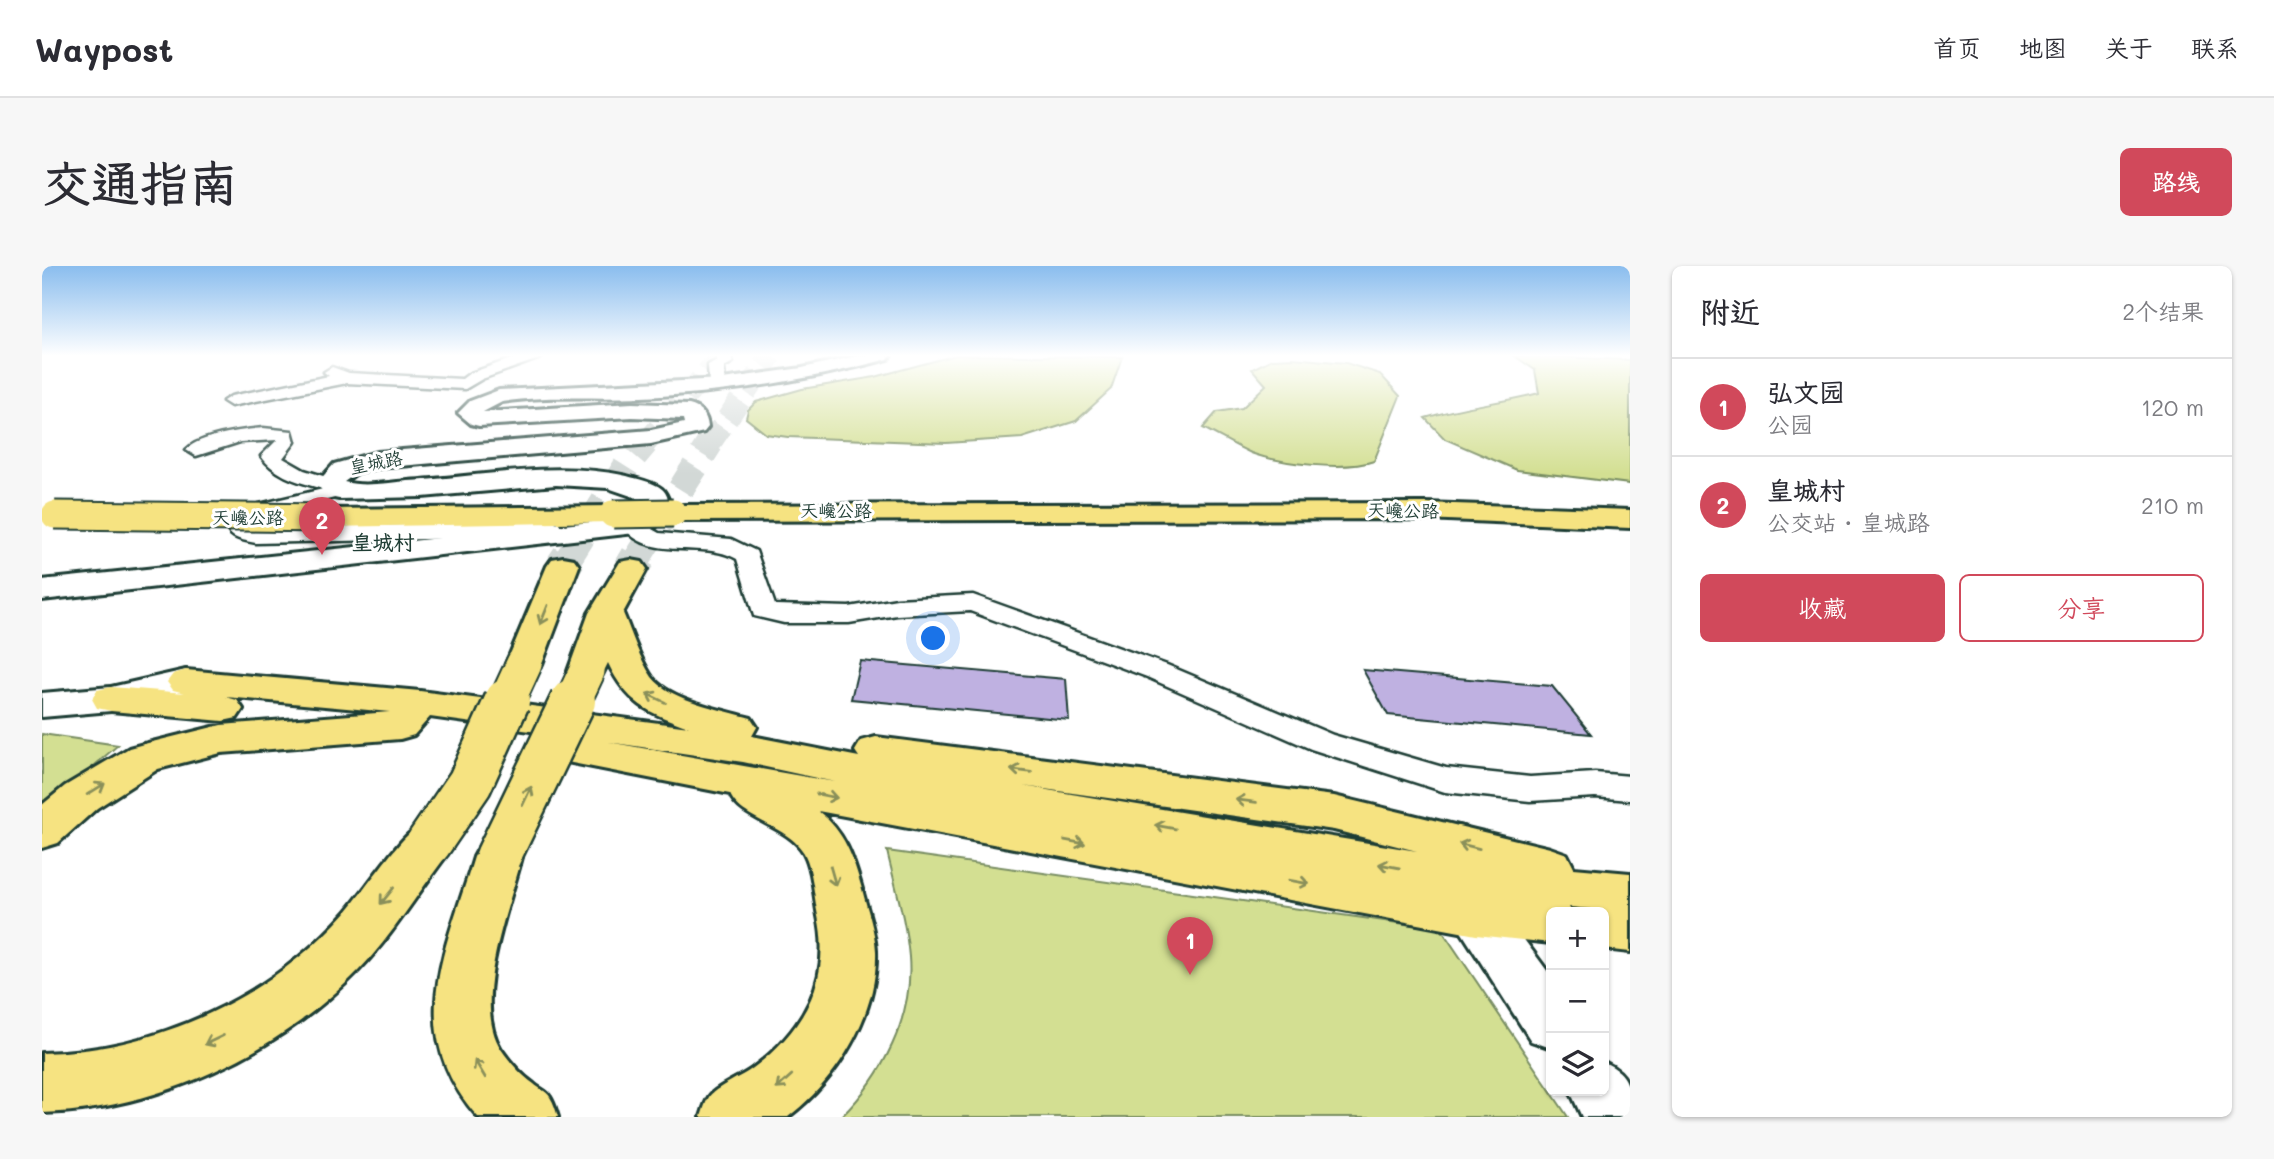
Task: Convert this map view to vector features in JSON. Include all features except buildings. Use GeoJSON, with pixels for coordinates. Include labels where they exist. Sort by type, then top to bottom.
{"type":"FeatureCollection","features":[{"type":"Feature","properties":{"kind":"main road","name":"天巉公路"},"geometry":{"type":"LineString","coordinates":[[50,513],[332,501],[621,516],[673,511],[1424,511],[1630,516]]}},
{"type":"Feature","properties":{"kind":"main road"},"geometry":{"type":"LineString","coordinates":[[42,1083],[85,1081],[166,1061],[216,1039],[281,1003],[341,954],[429,843],[470,783],[524,663],[563,566]]}},
{"type":"Feature","properties":{"kind":"main road"},"geometry":{"type":"LineString","coordinates":[[527,1117],[495,1091],[478,1068],[467,1043],[463,989],[498,857],[587,671],[606,613],[631,569]]}},
{"type":"Feature","properties":{"kind":"main road"},"geometry":{"type":"LineString","coordinates":[[606,613],[630,670],[643,691],[697,718],[787,739],[1334,813],[1630,891]]}},
{"type":"Feature","properties":{"kind":"main road"},"geometry":{"type":"LineString","coordinates":[[186,682],[410,715],[712,775],[1466,896],[1630,891]]}},
{"type":"Feature","properties":{"kind":"main road"},"geometry":{"type":"LineString","coordinates":[[111,699],[410,715],[743,748],[1466,896],[1546,920]]}},
{"type":"Feature","properties":{"kind":"main road"},"geometry":{"type":"LineString","coordinates":[[42,831],[81,797],[144,758],[221,739],[410,715]]}},
{"type":"Feature","properties":{"kind":"main road"},"geometry":{"type":"LineString","coordinates":[[712,775],[796,817],[825,846],[849,938],[845,989],[821,1041],[801,1066],[777,1089],[732,1117]]}},
{"type":"Feature","properties":{"kind":"main road"},"geometry":{"type":"LineString","coordinates":[[1609,928],[1630,930]]}},
{"type":"Feature","properties":{"kind":"street"},"geometry":{"type":"LineString","coordinates":[[231,401],[259,395]]}},
{"type":"Feature","properties":{"kind":"street"},"geometry":{"type":"LineString","coordinates":[[471,395],[483,395]]}},
{"type":"Feature","properties":{"kind":"street","name":"皇城路"},"geometry":{"type":"LineString","coordinates":[[471,395],[469,413],[480,419],[656,409],[689,412],[696,419],[696,427],[651,437],[377,460],[345,467],[334,474],[332,501],[378,491],[568,478],[615,481],[639,486],[652,494],[657,508],[646,521],[621,516]]}},
{"type":"Feature","properties":{"kind":"street"},"geometry":{"type":"LineString","coordinates":[[196,450],[237,436],[263,432],[286,435],[286,442],[271,456],[276,463],[332,501]]}},
{"type":"Feature","properties":{"kind":"street"},"geometry":{"type":"LineString","coordinates":[[332,501],[242,514],[236,522],[237,528],[256,536],[555,529],[572,533]]}},
{"type":"Feature","properties":{"kind":"street"},"geometry":{"type":"LineString","coordinates":[[42,590],[572,533],[621,516],[653,539],[731,546],[748,556],[763,610],[784,615],[849,615],[897,607],[973,603],[1157,671],[1322,742],[1445,780],[1530,789],[1595,785],[1630,788]]}},
{"type":"Feature","properties":{"kind":"street"},"geometry":{"type":"LineString","coordinates":[[42,705],[111,699],[186,682]]}},
{"type":"Feature","properties":{"kind":"street"},"geometry":{"type":"LineString","coordinates":[[1466,896],[1546,1015]]}},
{"type":"Feature","properties":{"kind":"street"},"geometry":{"type":"LineString","coordinates":[[1605,1096],[1620,1117]]}},
{"type":"Feature","properties":{"kind":"green space"},"geometry":{"type":"Polygon","coordinates":[[[782,395],[1105,395],[1076,421],[1022,438],[946,443],[766,434],[746,418],[748,410],[756,402],[782,395]]]}},
{"type":"Feature","properties":{"kind":"green space"},"geometry":{"type":"Polygon","coordinates":[[[1256,395],[1400,396],[1374,461],[1347,466],[1313,465],[1264,457],[1203,428],[1217,412],[1242,408],[1256,395]]]}},
{"type":"Feature","properties":{"kind":"green space"},"geometry":{"type":"Polygon","coordinates":[[[1531,395],[1630,395],[1630,484],[1517,470],[1445,439],[1425,418],[1531,395]]]}},
{"type":"Feature","properties":{"kind":"green space"},"geometry":{"type":"Polygon","coordinates":[[[42,734],[118,745],[42,811],[42,734]]]}},
{"type":"Feature","properties":{"kind":"green space"},"geometry":{"type":"Polygon","coordinates":[[[887,851],[1441,929],[1546,1084],[1546,1096],[1554,1096],[1568,1117],[841,1117],[870,1084],[882,1065],[900,1023],[909,979],[908,944],[887,851]]]}},
{"type":"Feature","properties":{"kind":"tunnel"},"geometry":{"type":"LineString","coordinates":[[644,445],[688,395]]}},
{"type":"Feature","properties":{"kind":"tunnel"},"geometry":{"type":"LineString","coordinates":[[709,445],[744,395]]}},
{"type":"Feature","properties":{"kind":"tunnel"},"geometry":{"type":"LineString","coordinates":[[568,559],[629,462],[645,443]]}},
{"type":"Feature","properties":{"kind":"tunnel"},"geometry":{"type":"LineString","coordinates":[[637,559],[710,443]]}},
{"type":"Feature","properties":{"kind":"tunnel"},"geometry":{"type":"LineString","coordinates":[[563,566],[569,557]]}},
{"type":"Feature","properties":{"kind":"tunnel"},"geometry":{"type":"LineString","coordinates":[[631,569],[638,557]]}},
{"type":"Feature","properties":{"kind":"place","name":"皇城村"},"geometry":{"type":"Point","coordinates":[322,555]}},
{"type":"Feature","properties":{"kind":"place","name":"弘文园"},"geometry":{"type":"Point","coordinates":[1190,975]}},
{"type":"Feature","properties":{"kind":"district","name":"皇城村"},"geometry":{"type":"Point","coordinates":[383,543]}}]}
